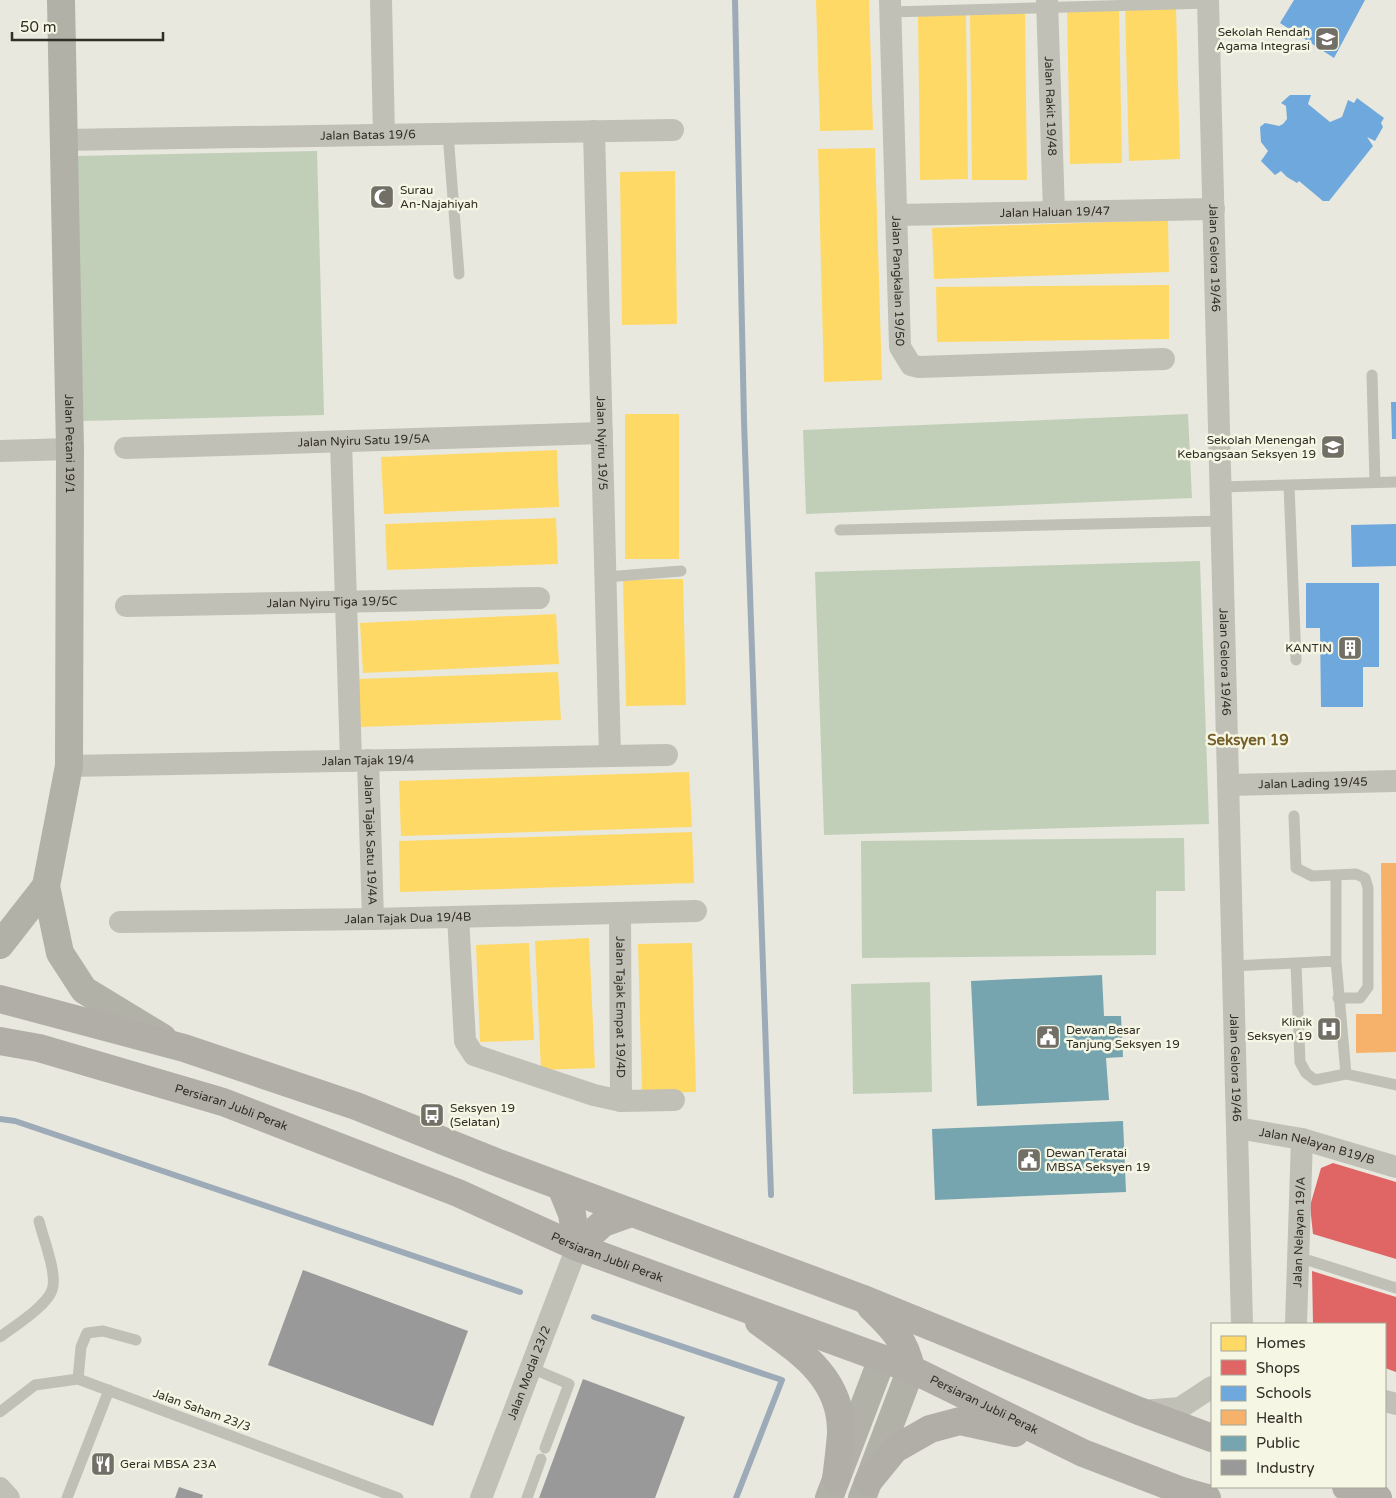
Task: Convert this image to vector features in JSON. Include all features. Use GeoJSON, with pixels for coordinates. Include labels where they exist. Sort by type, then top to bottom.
{"type":"FeatureCollection","features":[{"type":"Feature","properties":{"kind":"main road"},"geometry":{"type":"LineString","coordinates":[[0,999],[184,1048],[356,1106],[561,1187],[860,1298],[1138,1411],[1211,1438]]}},
{"type":"Feature","properties":{"kind":"main road","name":"Persiaran Jubli Perak"},"geometry":{"type":"LineString","coordinates":[[0,1041],[39,1048],[223,1102],[458,1193],[577,1247],[732,1302],[911,1369],[1083,1453],[1182,1491],[1207,1498]]}},
{"type":"Feature","properties":{"kind":"main road"},"geometry":{"type":"LineString","coordinates":[[561,1187],[572,1214],[577,1247]]}},
{"type":"Feature","properties":{"kind":"main road"},"geometry":{"type":"LineString","coordinates":[[577,1247],[603,1223],[631,1212]]}},
{"type":"Feature","properties":{"kind":"main road"},"geometry":{"type":"LineString","coordinates":[[860,1298],[892,1326],[903,1342],[911,1369]]}},
{"type":"Feature","properties":{"kind":"main road"},"geometry":{"type":"LineString","coordinates":[[732,1302],[798,1351],[823,1374],[836,1403],[841,1432],[833,1489]]}},
{"type":"Feature","properties":{"kind":"main road"},"geometry":{"type":"LineString","coordinates":[[882,1359],[903,1342],[953,1335]]}},
{"type":"Feature","properties":{"kind":"main road"},"geometry":{"type":"LineString","coordinates":[[865,1490],[895,1449],[930,1429],[960,1420],[988,1425],[1083,1453]]}},
{"type":"Feature","properties":{"kind":"main road"},"geometry":{"type":"LineString","coordinates":[[1349,1488],[1378,1498]]}},
{"type":"Feature","properties":{"kind":"street","name":"Jalan Petani 19/1"},"geometry":{"type":"LineString","coordinates":[[61,0],[70,449],[69,766],[46,886],[60,953],[84,990],[150,1032],[184,1048]]}},
{"type":"Feature","properties":{"kind":"street"},"geometry":{"type":"LineString","coordinates":[[381,0],[384,135]]}},
{"type":"Feature","properties":{"kind":"street","name":"Jalan Gelora 19/46"},"geometry":{"type":"LineString","coordinates":[[1208,1],[1242,1323]]}},
{"type":"Feature","properties":{"kind":"street","name":"Jalan Rakit 19/48"},"geometry":{"type":"LineString","coordinates":[[1047,4],[1054,212]]}},
{"type":"Feature","properties":{"kind":"street","name":"Jalan Pangkalan 19/50"},"geometry":{"type":"LineString","coordinates":[[890,6],[900,347],[911,365],[919,368],[1164,359]]}},
{"type":"Feature","properties":{"kind":"street","name":"Jalan Batas 19/6"},"geometry":{"type":"LineString","coordinates":[[64,140],[672,130]]}},
{"type":"Feature","properties":{"kind":"street","name":"Jalan Nyiru 19/5"},"geometry":{"type":"LineString","coordinates":[[594,131],[610,756]]}},
{"type":"Feature","properties":{"kind":"street","name":"Jalan Haluan 19/47"},"geometry":{"type":"LineString","coordinates":[[896,215],[1214,210]]}},
{"type":"Feature","properties":{"kind":"street","name":"Jalan Nyiru Satu 19/5A"},"geometry":{"type":"LineString","coordinates":[[126,448],[602,433]]}},
{"type":"Feature","properties":{"kind":"street","name":"Jalan Tajak Satu 19/4A"},"geometry":{"type":"LineString","coordinates":[[341,442],[346,602],[373,919]]}},
{"type":"Feature","properties":{"kind":"street"},"geometry":{"type":"LineString","coordinates":[[0,451],[70,449]]}},
{"type":"Feature","properties":{"kind":"street","name":"Jalan Nyiru Tiga 19/5C"},"geometry":{"type":"LineString","coordinates":[[126,606],[539,598]]}},
{"type":"Feature","properties":{"kind":"street","name":"Jalan Tajak 19/4"},"geometry":{"type":"LineString","coordinates":[[69,766],[667,755]]}},
{"type":"Feature","properties":{"kind":"street","name":"Jalan Lading 19/45"},"geometry":{"type":"LineString","coordinates":[[1228,786],[1396,781]]}},
{"type":"Feature","properties":{"kind":"street","name":"Jalan Petani 19/1"},"geometry":{"type":"LineString","coordinates":[[0,945],[46,886]]}},
{"type":"Feature","properties":{"kind":"street","name":"Jalan Tajak Dua 19/4B"},"geometry":{"type":"LineString","coordinates":[[120,922],[373,919],[696,911]]}},
{"type":"Feature","properties":{"kind":"street","name":"Jalan Tajak Empat 19/4D"},"geometry":{"type":"LineString","coordinates":[[620,913],[621,1101]]}},
{"type":"Feature","properties":{"kind":"street"},"geometry":{"type":"LineString","coordinates":[[458,917],[465,1041],[474,1055],[594,1095],[621,1101],[674,1100]]}},
{"type":"Feature","properties":{"kind":"street","name":"Jalan Nelayan B19/B"},"geometry":{"type":"LineString","coordinates":[[1237,1128],[1302,1139],[1396,1167]]}},
{"type":"Feature","properties":{"kind":"street","name":"Jalan Nelayan 19/A"},"geometry":{"type":"LineString","coordinates":[[1296,1323],[1302,1139]]}},
{"type":"Feature","properties":{"kind":"street","name":"Jalan Modal 23/2"},"geometry":{"type":"LineString","coordinates":[[484,1497],[530,1368],[577,1247]]}},
{"type":"Feature","properties":{"kind":"street"},"geometry":{"type":"LineString","coordinates":[[833,1489],[882,1359]]}},
{"type":"Feature","properties":{"kind":"street"},"geometry":{"type":"LineString","coordinates":[[865,1490],[911,1369]]}},
{"type":"Feature","properties":{"kind":"street"},"geometry":{"type":"LineString","coordinates":[[1138,1411],[1180,1408],[1211,1388]]}},
{"type":"Feature","properties":{"kind":"lane"},"geometry":{"type":"LineString","coordinates":[[890,6],[1208,1]]}},
{"type":"Feature","properties":{"kind":"lane"},"geometry":{"type":"LineString","coordinates":[[448,134],[459,274]]}},
{"type":"Feature","properties":{"kind":"lane"},"geometry":{"type":"LineString","coordinates":[[1372,375],[1375,482]]}},
{"type":"Feature","properties":{"kind":"lane"},"geometry":{"type":"LineString","coordinates":[[1221,487],[1396,482]]}},
{"type":"Feature","properties":{"kind":"lane"},"geometry":{"type":"LineString","coordinates":[[1290,485],[1296,660]]}},
{"type":"Feature","properties":{"kind":"lane"},"geometry":{"type":"LineString","coordinates":[[840,530],[1222,521]]}},
{"type":"Feature","properties":{"kind":"lane"},"geometry":{"type":"LineString","coordinates":[[606,577],[680,571]]}},
{"type":"Feature","properties":{"kind":"lane"},"geometry":{"type":"LineString","coordinates":[[1294,816],[1296,868],[1312,876],[1356,874],[1365,878],[1368,888],[1368,986],[1360,998],[1338,998]]}},
{"type":"Feature","properties":{"kind":"lane"},"geometry":{"type":"LineString","coordinates":[[1336,875],[1336,961],[1346,1074]]}},
{"type":"Feature","properties":{"kind":"lane"},"geometry":{"type":"LineString","coordinates":[[1233,966],[1336,961]]}},
{"type":"Feature","properties":{"kind":"lane"},"geometry":{"type":"LineString","coordinates":[[1296,964],[1300,1062],[1306,1073],[1315,1080],[1346,1074],[1396,1085]]}},
{"type":"Feature","properties":{"kind":"lane"},"geometry":{"type":"LineString","coordinates":[[0,1337],[48,1299],[53,1289],[54,1278],[39,1221]]}},
{"type":"Feature","properties":{"kind":"lane"},"geometry":{"type":"LineString","coordinates":[[1298,1257],[1396,1288]]}},
{"type":"Feature","properties":{"kind":"lane"},"geometry":{"type":"LineString","coordinates":[[78,1379],[81,1347],[86,1333],[103,1331],[136,1340]]}},
{"type":"Feature","properties":{"kind":"lane"},"geometry":{"type":"LineString","coordinates":[[527,1498],[569,1384],[530,1368]]}},
{"type":"Feature","properties":{"kind":"lane","name":"Jalan Saham 23/3"},"geometry":{"type":"LineString","coordinates":[[0,1412],[35,1385],[78,1379],[398,1498]]}},
{"type":"Feature","properties":{"kind":"lane"},"geometry":{"type":"LineString","coordinates":[[67,1498],[109,1390]]}},
{"type":"Feature","properties":{"kind":"green space"},"geometry":{"type":"Polygon","coordinates":[[[317,151],[324,415],[83,421],[75,156],[317,151]]]}},
{"type":"Feature","properties":{"kind":"green space"},"geometry":{"type":"Polygon","coordinates":[[[1188,414],[1192,498],[806,514],[803,430],[1188,414]]]}},
{"type":"Feature","properties":{"kind":"green space"},"geometry":{"type":"Polygon","coordinates":[[[1200,561],[1209,824],[824,835],[815,572],[1200,561]]]}},
{"type":"Feature","properties":{"kind":"green space"},"geometry":{"type":"Polygon","coordinates":[[[1184,838],[1185,891],[1156,891],[1156,955],[862,958],[861,841],[1184,838]]]}},
{"type":"Feature","properties":{"kind":"green space"},"geometry":{"type":"Polygon","coordinates":[[[930,982],[932,1092],[853,1094],[851,984],[930,982]]]}},
{"type":"Feature","properties":{"kind":"building: Homes"},"geometry":{"type":"Polygon","coordinates":[[[816,0],[869,0],[873,130],[820,131],[816,0]]]}},
{"type":"Feature","properties":{"kind":"building: Homes"},"geometry":{"type":"Polygon","coordinates":[[[1176,7],[1180,159],[1129,161],[1125,8],[1176,7]]]}},
{"type":"Feature","properties":{"kind":"building: Homes"},"geometry":{"type":"Polygon","coordinates":[[[1119,9],[1122,163],[1070,164],[1067,10],[1119,9]]]}},
{"type":"Feature","properties":{"kind":"building: Homes"},"geometry":{"type":"Polygon","coordinates":[[[918,13],[966,13],[968,179],[920,180],[918,13]]]}},
{"type":"Feature","properties":{"kind":"building: Homes"},"geometry":{"type":"Polygon","coordinates":[[[1025,13],[1027,180],[972,180],[970,14],[1025,13]]]}},
{"type":"Feature","properties":{"kind":"building: Homes"},"geometry":{"type":"Polygon","coordinates":[[[875,148],[882,380],[824,382],[818,149],[875,148]]]}},
{"type":"Feature","properties":{"kind":"building: Homes"},"geometry":{"type":"Polygon","coordinates":[[[675,171],[677,324],[622,325],[620,172],[675,171]]]}},
{"type":"Feature","properties":{"kind":"building: Homes"},"geometry":{"type":"Polygon","coordinates":[[[1168,220],[1169,272],[934,279],[932,228],[1168,220]]]}},
{"type":"Feature","properties":{"kind":"building: Homes"},"geometry":{"type":"Polygon","coordinates":[[[1169,285],[1169,339],[937,342],[936,287],[1169,285]]]}},
{"type":"Feature","properties":{"kind":"building: Homes"},"geometry":{"type":"Polygon","coordinates":[[[625,414],[679,414],[679,559],[625,559],[625,414]]]}},
{"type":"Feature","properties":{"kind":"building: Homes"},"geometry":{"type":"Polygon","coordinates":[[[557,450],[559,507],[384,514],[381,457],[557,450]]]}},
{"type":"Feature","properties":{"kind":"building: Homes"},"geometry":{"type":"Polygon","coordinates":[[[556,518],[558,564],[387,570],[385,524],[556,518]]]}},
{"type":"Feature","properties":{"kind":"building: Homes"},"geometry":{"type":"Polygon","coordinates":[[[683,579],[686,705],[626,706],[623,580],[683,579]]]}},
{"type":"Feature","properties":{"kind":"building: Homes"},"geometry":{"type":"Polygon","coordinates":[[[556,614],[559,664],[363,673],[360,623],[556,614]]]}},
{"type":"Feature","properties":{"kind":"building: Homes"},"geometry":{"type":"Polygon","coordinates":[[[558,672],[561,720],[360,727],[358,679],[558,672]]]}},
{"type":"Feature","properties":{"kind":"building: Homes"},"geometry":{"type":"Polygon","coordinates":[[[689,772],[692,827],[401,836],[399,781],[689,772]]]}},
{"type":"Feature","properties":{"kind":"building: Homes"},"geometry":{"type":"Polygon","coordinates":[[[692,832],[694,883],[400,892],[399,841],[692,832]]]}},
{"type":"Feature","properties":{"kind":"building: Homes"},"geometry":{"type":"Polygon","coordinates":[[[589,938],[595,1068],[541,1070],[535,941],[589,938]]]}},
{"type":"Feature","properties":{"kind":"building: Homes"},"geometry":{"type":"Polygon","coordinates":[[[529,943],[534,1040],[480,1042],[476,945],[529,943]]]}},
{"type":"Feature","properties":{"kind":"building: Homes"},"geometry":{"type":"Polygon","coordinates":[[[692,943],[696,1092],[642,1093],[638,944],[692,943]]]}},
{"type":"Feature","properties":{"kind":"building: Shops"},"geometry":{"type":"Polygon","coordinates":[[[1333,1163],[1396,1182],[1396,1259],[1313,1234],[1310,1206],[1321,1168],[1333,1163]]]}},
{"type":"Feature","properties":{"kind":"building: Shops"},"geometry":{"type":"Polygon","coordinates":[[[1312,1271],[1396,1297],[1396,1372],[1386,1368],[1386,1323],[1313,1323],[1312,1271]]]}},
{"type":"Feature","properties":{"kind":"building: Schools"},"geometry":{"type":"Polygon","coordinates":[[[1294,0],[1365,0],[1334,58],[1280,23],[1294,0]]]}},
{"type":"Feature","properties":{"kind":"building: Schools"},"geometry":{"type":"Polygon","coordinates":[[[1290,95],[1311,95],[1308,104],[1330,122],[1342,117],[1348,100],[1354,103],[1357,98],[1384,118],[1381,123],[1383,127],[1375,141],[1367,137],[1373,146],[1329,201],[1323,201],[1299,181],[1297,183],[1281,171],[1275,175],[1261,161],[1268,151],[1261,142],[1260,127],[1265,123],[1279,126],[1283,124],[1287,119],[1286,106],[1281,103],[1290,95]]]}},
{"type":"Feature","properties":{"kind":"building: Schools"},"geometry":{"type":"Polygon","coordinates":[[[1391,402],[1396,402],[1396,439],[1392,439],[1391,402]]]}},
{"type":"Feature","properties":{"kind":"building: Schools"},"geometry":{"type":"Polygon","coordinates":[[[1396,524],[1396,566],[1352,567],[1351,525],[1396,524]]]}},
{"type":"Feature","properties":{"kind":"building: Schools","name":"KANTIN"},"geometry":{"type":"Polygon","coordinates":[[[1306,583],[1379,583],[1379,667],[1363,667],[1363,707],[1321,707],[1320,628],[1306,628],[1306,583]]]}},
{"type":"Feature","properties":{"kind":"building: Health"},"geometry":{"type":"Polygon","coordinates":[[[1381,863],[1396,863],[1396,1052],[1356,1053],[1356,1014],[1382,1014],[1381,863]]]}},
{"type":"Feature","properties":{"kind":"building: Public","name":"Dewan Besar Tanjung Seksyen 19"},"geometry":{"type":"Polygon","coordinates":[[[1102,975],[1104,1016],[1121,1016],[1123,1057],[1106,1058],[1109,1100],[977,1106],[971,981],[1102,975]]]}},
{"type":"Feature","properties":{"kind":"building: Public","name":"Dewan Teratai MBSA Seksyen 19"},"geometry":{"type":"Polygon","coordinates":[[[1123,1121],[1126,1192],[935,1200],[932,1129],[1123,1121]]]}},
{"type":"Feature","properties":{"kind":"building: Industry"},"geometry":{"type":"Polygon","coordinates":[[[303,1270],[468,1331],[433,1426],[268,1365],[303,1270]]]}},
{"type":"Feature","properties":{"kind":"building: Industry"},"geometry":{"type":"Polygon","coordinates":[[[583,1379],[685,1417],[655,1498],[539,1498],[583,1379]]]}},
{"type":"Feature","properties":{"kind":"building: Industry"},"geometry":{"type":"Polygon","coordinates":[[[179,1487],[203,1495],[202,1498],[175,1498],[179,1487]]]}},
{"type":"Feature","properties":{"kind":"waterway"},"geometry":{"type":"LineString","coordinates":[[735,0],[744,421],[771,1195]]}},
{"type":"Feature","properties":{"kind":"waterway"},"geometry":{"type":"LineString","coordinates":[[0,1119],[15,1121],[520,1292]]}},
{"type":"Feature","properties":{"kind":"waterway"},"geometry":{"type":"LineString","coordinates":[[594,1317],[782,1380],[736,1498]]}},
{"type":"Feature","properties":{"kind":"place","name":"Sekolah Rendah Agama Integrasi"},"geometry":{"type":"Point","coordinates":[1327,39]}},
{"type":"Feature","properties":{"kind":"place","name":"Surau An-Najahiyah"},"geometry":{"type":"Point","coordinates":[382,197]}},
{"type":"Feature","properties":{"kind":"place","name":"Sekolah Menengah Kebangsaan Seksyen 19"},"geometry":{"type":"Point","coordinates":[1333,447]}},
{"type":"Feature","properties":{"kind":"place","name":"KANTIN"},"geometry":{"type":"Point","coordinates":[1350,648]}},
{"type":"Feature","properties":{"kind":"place","name":"Klinik Seksyen 19"},"geometry":{"type":"Point","coordinates":[1329,1029]}},
{"type":"Feature","properties":{"kind":"place","name":"Dewan Besar Tanjung Seksyen 19"},"geometry":{"type":"Point","coordinates":[1048,1037]}},
{"type":"Feature","properties":{"kind":"place","name":"Seksyen 19 (Selatan)"},"geometry":{"type":"Point","coordinates":[432,1115]}},
{"type":"Feature","properties":{"kind":"place","name":"Dewan Teratai MBSA Seksyen 19"},"geometry":{"type":"Point","coordinates":[1029,1160]}},
{"type":"Feature","properties":{"kind":"place","name":"Gerai MBSA 23A"},"geometry":{"type":"Point","coordinates":[103,1464]}},
{"type":"Feature","properties":{"kind":"district","name":"Seksyen 19"},"geometry":{"type":"Point","coordinates":[1248,740]}}]}
